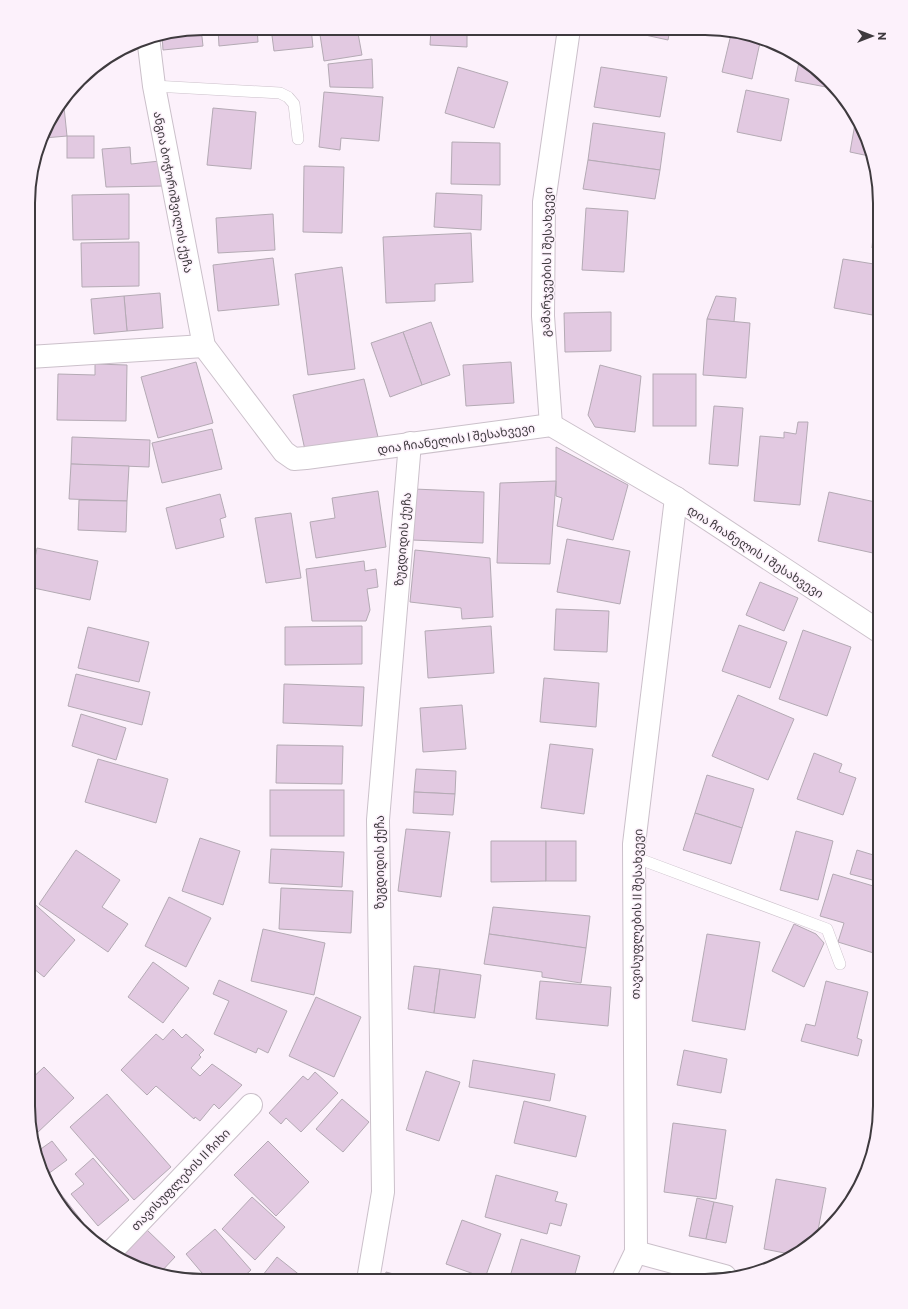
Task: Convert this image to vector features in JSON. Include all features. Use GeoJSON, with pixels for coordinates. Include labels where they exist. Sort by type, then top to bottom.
{"type":"FeatureCollection","features":[{"type":"Feature","properties":{"kind":"street","name":"გამარჯვების I შესახვევი"},"geometry":{"type":"LineString","coordinates":[[551,425],[543,316],[544,202],[567,35]]}},
{"type":"Feature","properties":{"kind":"street","name":"ანგია ბოჭორიშვილის ქუჩა"},"geometry":{"type":"LineString","coordinates":[[149,44],[154,86],[204,346]]}},
{"type":"Feature","properties":{"kind":"street","name":"დია ჩიანელის I შესახვევი"},"geometry":{"type":"LineString","coordinates":[[204,346],[284,452],[294,459],[551,425],[676,498],[873,627]]}},
{"type":"Feature","properties":{"kind":"street"},"geometry":{"type":"LineString","coordinates":[[35,357],[204,346]]}},
{"type":"Feature","properties":{"kind":"street","name":"ზუგდიდის ქუჩა"},"geometry":{"type":"LineString","coordinates":[[369,1274],[383,1192],[378,820],[410,444]]}},
{"type":"Feature","properties":{"kind":"street","name":"თავისუფლების II შესახვევი"},"geometry":{"type":"LineString","coordinates":[[625,1274],[636,1252],[635,836],[676,498]]}},
{"type":"Feature","properties":{"kind":"street","name":"თავისუფლების II ჩიხი"},"geometry":{"type":"LineString","coordinates":[[114,1249],[251,1105]]}},
{"type":"Feature","properties":{"kind":"street"},"geometry":{"type":"LineString","coordinates":[[636,1252],[717,1274]]}},
{"type":"Feature","properties":{"kind":"lane"},"geometry":{"type":"LineString","coordinates":[[154,86],[280,93],[288,97],[294,104],[298,139]]}},
{"type":"Feature","properties":{"kind":"lane"},"geometry":{"type":"LineString","coordinates":[[634,857],[827,929],[840,964]]}},
{"type":"Feature","properties":{"kind":"building"},"geometry":{"type":"Polygon","coordinates":[[[202,35],[203,46],[163,50],[162,40],[181,36],[202,35]]]}},
{"type":"Feature","properties":{"kind":"building"},"geometry":{"type":"Polygon","coordinates":[[[218,35],[258,35],[258,42],[219,46],[218,35]]]}},
{"type":"Feature","properties":{"kind":"building"},"geometry":{"type":"Polygon","coordinates":[[[272,35],[312,35],[313,47],[274,51],[272,35]]]}},
{"type":"Feature","properties":{"kind":"building"},"geometry":{"type":"Polygon","coordinates":[[[320,35],[358,35],[362,55],[324,61],[320,35]]]}},
{"type":"Feature","properties":{"kind":"building"},"geometry":{"type":"Polygon","coordinates":[[[431,35],[467,35],[467,47],[430,45],[431,35]]]}},
{"type":"Feature","properties":{"kind":"building"},"geometry":{"type":"Polygon","coordinates":[[[645,35],[669,35],[668,40],[645,35]]]}},
{"type":"Feature","properties":{"kind":"building"},"geometry":{"type":"Polygon","coordinates":[[[730,37],[760,44],[752,79],[722,72],[730,37]]]}},
{"type":"Feature","properties":{"kind":"building"},"geometry":{"type":"Polygon","coordinates":[[[372,59],[373,88],[330,87],[328,64],[372,59]]]}},
{"type":"Feature","properties":{"kind":"building"},"geometry":{"type":"Polygon","coordinates":[[[799,63],[827,87],[795,81],[799,63]]]}},
{"type":"Feature","properties":{"kind":"building"},"geometry":{"type":"Polygon","coordinates":[[[458,67],[508,82],[494,128],[445,113],[458,67]]]}},
{"type":"Feature","properties":{"kind":"building"},"geometry":{"type":"Polygon","coordinates":[[[601,67],[667,77],[660,117],[594,107],[601,67]]]}},
{"type":"Feature","properties":{"kind":"building"},"geometry":{"type":"Polygon","coordinates":[[[746,90],[789,99],[781,141],[737,132],[746,90]]]}},
{"type":"Feature","properties":{"kind":"building"},"geometry":{"type":"Polygon","coordinates":[[[324,92],[383,97],[379,141],[341,138],[340,150],[319,147],[324,92]]]}},
{"type":"Feature","properties":{"kind":"building"},"geometry":{"type":"Polygon","coordinates":[[[64,108],[67,136],[48,138],[64,108]]]}},
{"type":"Feature","properties":{"kind":"building"},"geometry":{"type":"Polygon","coordinates":[[[213,108],[256,112],[251,169],[207,165],[213,108]]]}},
{"type":"Feature","properties":{"kind":"building"},"geometry":{"type":"Polygon","coordinates":[[[593,123],[665,133],[660,170],[588,160],[593,123]]]}},
{"type":"Feature","properties":{"kind":"building"},"geometry":{"type":"Polygon","coordinates":[[[855,126],[866,155],[850,152],[855,126]]]}},
{"type":"Feature","properties":{"kind":"building"},"geometry":{"type":"Polygon","coordinates":[[[67,136],[94,136],[94,158],[67,158],[67,136]]]}},
{"type":"Feature","properties":{"kind":"building"},"geometry":{"type":"Polygon","coordinates":[[[452,142],[500,143],[500,185],[451,184],[452,142]]]}},
{"type":"Feature","properties":{"kind":"building"},"geometry":{"type":"Polygon","coordinates":[[[130,147],[131,164],[160,161],[164,186],[106,187],[102,149],[130,147]]]}},
{"type":"Feature","properties":{"kind":"building"},"geometry":{"type":"Polygon","coordinates":[[[588,160],[660,170],[655,199],[583,189],[588,160]]]}},
{"type":"Feature","properties":{"kind":"building"},"geometry":{"type":"Polygon","coordinates":[[[304,166],[344,167],[342,233],[303,232],[304,166]]]}},
{"type":"Feature","properties":{"kind":"building"},"geometry":{"type":"Polygon","coordinates":[[[436,193],[482,195],[481,230],[434,227],[436,193]]]}},
{"type":"Feature","properties":{"kind":"building"},"geometry":{"type":"Polygon","coordinates":[[[129,194],[129,239],[73,240],[72,195],[129,194]]]}},
{"type":"Feature","properties":{"kind":"building"},"geometry":{"type":"Polygon","coordinates":[[[586,208],[628,211],[624,272],[582,270],[586,208]]]}},
{"type":"Feature","properties":{"kind":"building"},"geometry":{"type":"Polygon","coordinates":[[[273,214],[275,250],[218,253],[216,218],[273,214]]]}},
{"type":"Feature","properties":{"kind":"building"},"geometry":{"type":"Polygon","coordinates":[[[471,233],[473,282],[435,284],[435,301],[386,303],[383,237],[471,233]]]}},
{"type":"Feature","properties":{"kind":"building"},"geometry":{"type":"Polygon","coordinates":[[[139,242],[139,286],[82,287],[81,243],[139,242]]]}},
{"type":"Feature","properties":{"kind":"building"},"geometry":{"type":"Polygon","coordinates":[[[273,258],[279,305],[218,311],[213,265],[273,258]]]}},
{"type":"Feature","properties":{"kind":"building"},"geometry":{"type":"Polygon","coordinates":[[[843,259],[873,264],[873,315],[834,308],[843,259]]]}},
{"type":"Feature","properties":{"kind":"building"},"geometry":{"type":"Polygon","coordinates":[[[342,267],[355,369],[308,375],[295,274],[342,267]]]}},
{"type":"Feature","properties":{"kind":"building"},"geometry":{"type":"Polygon","coordinates":[[[160,293],[163,328],[127,331],[124,296],[160,293]]]}},
{"type":"Feature","properties":{"kind":"building"},"geometry":{"type":"Polygon","coordinates":[[[124,296],[127,331],[94,334],[91,299],[124,296]]]}},
{"type":"Feature","properties":{"kind":"building"},"geometry":{"type":"Polygon","coordinates":[[[716,296],[736,298],[734,322],[707,319],[716,296]]]}},
{"type":"Feature","properties":{"kind":"building"},"geometry":{"type":"Polygon","coordinates":[[[611,312],[611,351],[565,352],[564,313],[611,312]]]}},
{"type":"Feature","properties":{"kind":"building"},"geometry":{"type":"Polygon","coordinates":[[[707,319],[750,323],[746,378],[703,375],[707,319]]]}},
{"type":"Feature","properties":{"kind":"building"},"geometry":{"type":"Polygon","coordinates":[[[431,322],[450,375],[422,385],[403,332],[431,322]]]}},
{"type":"Feature","properties":{"kind":"building"},"geometry":{"type":"Polygon","coordinates":[[[403,332],[422,385],[390,397],[371,343],[403,332]]]}},
{"type":"Feature","properties":{"kind":"building"},"geometry":{"type":"Polygon","coordinates":[[[196,362],[213,423],[158,438],[141,377],[196,362]]]}},
{"type":"Feature","properties":{"kind":"building"},"geometry":{"type":"Polygon","coordinates":[[[511,362],[514,403],[466,406],[463,365],[511,362]]]}},
{"type":"Feature","properties":{"kind":"building"},"geometry":{"type":"Polygon","coordinates":[[[95,364],[127,365],[126,421],[57,420],[58,374],[95,375],[95,364]]]}},
{"type":"Feature","properties":{"kind":"building"},"geometry":{"type":"Polygon","coordinates":[[[600,365],[641,376],[635,432],[595,427],[588,415],[600,365]]]}},
{"type":"Feature","properties":{"kind":"building"},"geometry":{"type":"Polygon","coordinates":[[[653,374],[696,374],[696,426],[653,426],[653,374]]]}},
{"type":"Feature","properties":{"kind":"building"},"geometry":{"type":"Polygon","coordinates":[[[364,379],[378,437],[305,450],[293,395],[364,379]]]}},
{"type":"Feature","properties":{"kind":"building"},"geometry":{"type":"Polygon","coordinates":[[[714,406],[743,408],[738,466],[709,464],[714,406]]]}},
{"type":"Feature","properties":{"kind":"building"},"geometry":{"type":"Polygon","coordinates":[[[798,422],[808,422],[800,505],[754,501],[760,436],[784,438],[784,432],[796,434],[798,422]]]}},
{"type":"Feature","properties":{"kind":"building"},"geometry":{"type":"Polygon","coordinates":[[[212,429],[222,469],[162,483],[152,443],[212,429]]]}},
{"type":"Feature","properties":{"kind":"building"},"geometry":{"type":"Polygon","coordinates":[[[72,437],[150,440],[149,467],[71,464],[72,437]]]}},
{"type":"Feature","properties":{"kind":"building"},"geometry":{"type":"Polygon","coordinates":[[[556,447],[628,485],[613,540],[557,526],[562,498],[556,496],[556,447]]]}},
{"type":"Feature","properties":{"kind":"building"},"geometry":{"type":"Polygon","coordinates":[[[71,464],[129,466],[127,501],[69,499],[71,464]]]}},
{"type":"Feature","properties":{"kind":"building"},"geometry":{"type":"Polygon","coordinates":[[[556,481],[550,564],[497,563],[500,483],[556,481]]]}},
{"type":"Feature","properties":{"kind":"building"},"geometry":{"type":"Polygon","coordinates":[[[414,489],[484,492],[483,543],[412,540],[414,489]]]}},
{"type":"Feature","properties":{"kind":"building"},"geometry":{"type":"Polygon","coordinates":[[[378,491],[386,547],[316,558],[310,522],[335,518],[332,498],[378,491]]]}},
{"type":"Feature","properties":{"kind":"building"},"geometry":{"type":"Polygon","coordinates":[[[829,492],[873,501],[873,553],[818,541],[829,492]]]}},
{"type":"Feature","properties":{"kind":"building"},"geometry":{"type":"Polygon","coordinates":[[[220,494],[226,517],[220,519],[224,537],[176,549],[166,508],[220,494]]]}},
{"type":"Feature","properties":{"kind":"building"},"geometry":{"type":"Polygon","coordinates":[[[79,500],[127,501],[126,532],[78,530],[79,500]]]}},
{"type":"Feature","properties":{"kind":"building"},"geometry":{"type":"Polygon","coordinates":[[[291,513],[301,578],[266,583],[255,518],[291,513]]]}},
{"type":"Feature","properties":{"kind":"building"},"geometry":{"type":"Polygon","coordinates":[[[567,539],[630,551],[620,604],[557,592],[567,539]]]}},
{"type":"Feature","properties":{"kind":"building"},"geometry":{"type":"Polygon","coordinates":[[[37,548],[98,561],[90,600],[35,588],[35,558],[37,548]]]}},
{"type":"Feature","properties":{"kind":"building"},"geometry":{"type":"Polygon","coordinates":[[[415,550],[490,558],[493,617],[462,619],[461,608],[410,602],[415,550]]]}},
{"type":"Feature","properties":{"kind":"building"},"geometry":{"type":"Polygon","coordinates":[[[364,561],[365,571],[376,569],[378,587],[367,589],[370,610],[366,621],[312,621],[306,569],[364,561]]]}},
{"type":"Feature","properties":{"kind":"building"},"geometry":{"type":"Polygon","coordinates":[[[760,582],[798,598],[784,631],[746,615],[760,582]]]}},
{"type":"Feature","properties":{"kind":"building"},"geometry":{"type":"Polygon","coordinates":[[[556,609],[609,611],[607,652],[554,650],[556,609]]]}},
{"type":"Feature","properties":{"kind":"building"},"geometry":{"type":"Polygon","coordinates":[[[739,625],[787,642],[770,688],[722,671],[739,625]]]}},
{"type":"Feature","properties":{"kind":"building"},"geometry":{"type":"Polygon","coordinates":[[[362,626],[362,664],[285,665],[285,627],[362,626]]]}},
{"type":"Feature","properties":{"kind":"building"},"geometry":{"type":"Polygon","coordinates":[[[491,626],[494,673],[428,678],[425,631],[491,626]]]}},
{"type":"Feature","properties":{"kind":"building"},"geometry":{"type":"Polygon","coordinates":[[[88,627],[149,642],[139,682],[78,668],[88,627]]]}},
{"type":"Feature","properties":{"kind":"building"},"geometry":{"type":"Polygon","coordinates":[[[803,630],[851,647],[827,716],[779,699],[803,630]]]}},
{"type":"Feature","properties":{"kind":"building"},"geometry":{"type":"Polygon","coordinates":[[[76,674],[150,692],[142,725],[68,706],[76,674]]]}},
{"type":"Feature","properties":{"kind":"building"},"geometry":{"type":"Polygon","coordinates":[[[544,678],[599,683],[596,727],[540,722],[544,678]]]}},
{"type":"Feature","properties":{"kind":"building"},"geometry":{"type":"Polygon","coordinates":[[[284,684],[364,687],[362,726],[283,723],[284,684]]]}},
{"type":"Feature","properties":{"kind":"building"},"geometry":{"type":"Polygon","coordinates":[[[738,695],[794,719],[768,780],[712,756],[738,695]]]}},
{"type":"Feature","properties":{"kind":"building"},"geometry":{"type":"Polygon","coordinates":[[[462,705],[466,749],[423,752],[420,708],[462,705]]]}},
{"type":"Feature","properties":{"kind":"building"},"geometry":{"type":"Polygon","coordinates":[[[81,714],[126,728],[116,760],[72,746],[81,714]]]}},
{"type":"Feature","properties":{"kind":"building"},"geometry":{"type":"Polygon","coordinates":[[[550,744],[593,749],[584,814],[541,808],[550,744]]]}},
{"type":"Feature","properties":{"kind":"building"},"geometry":{"type":"Polygon","coordinates":[[[277,745],[343,746],[342,784],[276,783],[277,745]]]}},
{"type":"Feature","properties":{"kind":"building"},"geometry":{"type":"Polygon","coordinates":[[[814,753],[842,764],[839,772],[856,778],[843,815],[797,799],[814,753]]]}},
{"type":"Feature","properties":{"kind":"building"},"geometry":{"type":"Polygon","coordinates":[[[98,759],[168,779],[156,823],[85,802],[98,759]]]}},
{"type":"Feature","properties":{"kind":"building"},"geometry":{"type":"Polygon","coordinates":[[[416,769],[456,771],[455,794],[414,792],[416,769]]]}},
{"type":"Feature","properties":{"kind":"building"},"geometry":{"type":"Polygon","coordinates":[[[707,775],[754,789],[742,828],[695,813],[707,775]]]}},
{"type":"Feature","properties":{"kind":"building"},"geometry":{"type":"Polygon","coordinates":[[[270,790],[344,790],[344,836],[270,836],[270,790]]]}},
{"type":"Feature","properties":{"kind":"building"},"geometry":{"type":"Polygon","coordinates":[[[414,792],[455,794],[453,815],[413,813],[414,792]]]}},
{"type":"Feature","properties":{"kind":"building"},"geometry":{"type":"Polygon","coordinates":[[[695,813],[742,828],[731,864],[683,850],[695,813]]]}},
{"type":"Feature","properties":{"kind":"building"},"geometry":{"type":"Polygon","coordinates":[[[406,829],[450,832],[441,897],[398,891],[406,829]]]}},
{"type":"Feature","properties":{"kind":"building"},"geometry":{"type":"Polygon","coordinates":[[[796,831],[833,841],[818,900],[780,890],[796,831]]]}},
{"type":"Feature","properties":{"kind":"building"},"geometry":{"type":"Polygon","coordinates":[[[200,838],[240,851],[223,905],[182,891],[200,838]]]}},
{"type":"Feature","properties":{"kind":"building"},"geometry":{"type":"Polygon","coordinates":[[[491,841],[546,841],[546,881],[491,882],[491,841]]]}},
{"type":"Feature","properties":{"kind":"building"},"geometry":{"type":"Polygon","coordinates":[[[546,841],[576,841],[576,881],[546,881],[546,841]]]}},
{"type":"Feature","properties":{"kind":"building"},"geometry":{"type":"Polygon","coordinates":[[[271,849],[344,852],[342,887],[269,883],[271,849]]]}},
{"type":"Feature","properties":{"kind":"building"},"geometry":{"type":"Polygon","coordinates":[[[76,850],[120,880],[102,907],[128,924],[108,952],[39,904],[76,850]]]}},
{"type":"Feature","properties":{"kind":"building"},"geometry":{"type":"Polygon","coordinates":[[[857,850],[873,855],[873,880],[850,874],[857,850]]]}},
{"type":"Feature","properties":{"kind":"building"},"geometry":{"type":"Polygon","coordinates":[[[833,874],[873,886],[873,953],[838,942],[844,923],[820,916],[833,874]]]}},
{"type":"Feature","properties":{"kind":"building"},"geometry":{"type":"Polygon","coordinates":[[[281,888],[353,891],[351,933],[279,929],[281,888]]]}},
{"type":"Feature","properties":{"kind":"building"},"geometry":{"type":"Polygon","coordinates":[[[169,897],[211,918],[186,967],[145,946],[169,897]]]}},
{"type":"Feature","properties":{"kind":"building"},"geometry":{"type":"Polygon","coordinates":[[[35,904],[75,940],[44,977],[35,970],[35,904]]]}},
{"type":"Feature","properties":{"kind":"building"},"geometry":{"type":"Polygon","coordinates":[[[493,907],[590,916],[586,948],[489,934],[493,907]]]}},
{"type":"Feature","properties":{"kind":"building"},"geometry":{"type":"Polygon","coordinates":[[[794,924],[816,934],[824,943],[804,987],[772,971],[794,924]]]}},
{"type":"Feature","properties":{"kind":"building"},"geometry":{"type":"Polygon","coordinates":[[[263,929],[325,943],[314,995],[251,981],[263,929]]]}},
{"type":"Feature","properties":{"kind":"building"},"geometry":{"type":"Polygon","coordinates":[[[489,934],[586,948],[581,983],[542,977],[542,972],[484,964],[489,934]]]}},
{"type":"Feature","properties":{"kind":"building"},"geometry":{"type":"Polygon","coordinates":[[[707,934],[760,942],[745,1030],[692,1021],[707,934]]]}},
{"type":"Feature","properties":{"kind":"building"},"geometry":{"type":"Polygon","coordinates":[[[153,962],[189,988],[163,1023],[128,997],[153,962]]]}},
{"type":"Feature","properties":{"kind":"building"},"geometry":{"type":"Polygon","coordinates":[[[414,966],[440,969],[434,1013],[408,1009],[414,966]]]}},
{"type":"Feature","properties":{"kind":"building"},"geometry":{"type":"Polygon","coordinates":[[[440,969],[481,975],[475,1018],[434,1013],[440,969]]]}},
{"type":"Feature","properties":{"kind":"building"},"geometry":{"type":"Polygon","coordinates":[[[219,980],[287,1011],[268,1053],[258,1048],[256,1053],[214,1034],[229,1001],[213,994],[219,980]]]}},
{"type":"Feature","properties":{"kind":"building"},"geometry":{"type":"Polygon","coordinates":[[[540,981],[611,987],[608,1026],[536,1019],[540,981]]]}},
{"type":"Feature","properties":{"kind":"building"},"geometry":{"type":"Polygon","coordinates":[[[826,981],[868,992],[857,1038],[862,1040],[858,1056],[801,1041],[806,1024],[815,1026],[826,981]]]}},
{"type":"Feature","properties":{"kind":"building"},"geometry":{"type":"Polygon","coordinates":[[[316,997],[361,1017],[334,1077],[289,1056],[316,997]]]}},
{"type":"Feature","properties":{"kind":"building"},"geometry":{"type":"Polygon","coordinates":[[[173,1029],[182,1038],[186,1034],[204,1050],[199,1055],[201,1057],[191,1068],[200,1076],[212,1064],[242,1085],[219,1109],[214,1104],[200,1121],[195,1117],[194,1119],[156,1086],[147,1095],[121,1070],[156,1034],[163,1040],[173,1029]]]}},
{"type":"Feature","properties":{"kind":"building"},"geometry":{"type":"Polygon","coordinates":[[[684,1050],[727,1059],[721,1093],[677,1085],[684,1050]]]}},
{"type":"Feature","properties":{"kind":"building"},"geometry":{"type":"Polygon","coordinates":[[[473,1060],[555,1074],[550,1101],[469,1087],[473,1060]]]}},
{"type":"Feature","properties":{"kind":"building"},"geometry":{"type":"Polygon","coordinates":[[[44,1067],[74,1098],[37,1133],[35,1117],[35,1075],[44,1067]]]}},
{"type":"Feature","properties":{"kind":"building"},"geometry":{"type":"Polygon","coordinates":[[[426,1071],[460,1082],[439,1141],[406,1130],[426,1071]]]}},
{"type":"Feature","properties":{"kind":"building"},"geometry":{"type":"Polygon","coordinates":[[[315,1072],[338,1093],[301,1132],[286,1118],[281,1124],[269,1113],[303,1076],[308,1080],[315,1072]]]}},
{"type":"Feature","properties":{"kind":"building"},"geometry":{"type":"Polygon","coordinates":[[[107,1094],[171,1167],[134,1200],[70,1127],[107,1094]]]}},
{"type":"Feature","properties":{"kind":"building"},"geometry":{"type":"Polygon","coordinates":[[[342,1099],[369,1122],[343,1152],[316,1129],[342,1099]]]}},
{"type":"Feature","properties":{"kind":"building"},"geometry":{"type":"Polygon","coordinates":[[[524,1101],[586,1116],[576,1157],[514,1143],[524,1101]]]}},
{"type":"Feature","properties":{"kind":"building"},"geometry":{"type":"Polygon","coordinates":[[[673,1123],[726,1130],[716,1199],[664,1192],[673,1123]]]}},
{"type":"Feature","properties":{"kind":"building"},"geometry":{"type":"Polygon","coordinates":[[[52,1141],[67,1160],[49,1173],[41,1149],[52,1141]]]}},
{"type":"Feature","properties":{"kind":"building"},"geometry":{"type":"Polygon","coordinates":[[[268,1141],[309,1182],[276,1216],[234,1175],[268,1141]]]}},
{"type":"Feature","properties":{"kind":"building"},"geometry":{"type":"Polygon","coordinates":[[[93,1158],[129,1200],[98,1226],[71,1194],[84,1184],[75,1174],[93,1158]]]}},
{"type":"Feature","properties":{"kind":"building"},"geometry":{"type":"Polygon","coordinates":[[[496,1175],[558,1192],[555,1201],[567,1204],[561,1226],[550,1223],[547,1234],[485,1217],[496,1175]]]}},
{"type":"Feature","properties":{"kind":"building"},"geometry":{"type":"Polygon","coordinates":[[[776,1179],[826,1188],[818,1230],[799,1246],[787,1253],[764,1249],[776,1179]]]}},
{"type":"Feature","properties":{"kind":"building"},"geometry":{"type":"Polygon","coordinates":[[[55,1186],[81,1220],[63,1200],[55,1186]]]}},
{"type":"Feature","properties":{"kind":"building"},"geometry":{"type":"Polygon","coordinates":[[[252,1197],[285,1227],[255,1260],[222,1229],[252,1197]]]}},
{"type":"Feature","properties":{"kind":"building"},"geometry":{"type":"Polygon","coordinates":[[[697,1198],[714,1202],[706,1239],[689,1236],[697,1198]]]}},
{"type":"Feature","properties":{"kind":"building"},"geometry":{"type":"Polygon","coordinates":[[[714,1202],[733,1206],[726,1243],[706,1239],[714,1202]]]}},
{"type":"Feature","properties":{"kind":"building"},"geometry":{"type":"Polygon","coordinates":[[[462,1220],[501,1234],[486,1274],[474,1274],[446,1264],[462,1220]]]}},
{"type":"Feature","properties":{"kind":"building"},"geometry":{"type":"Polygon","coordinates":[[[215,1229],[251,1270],[247,1274],[203,1274],[186,1254],[215,1229]]]}},
{"type":"Feature","properties":{"kind":"building"},"geometry":{"type":"Polygon","coordinates":[[[147,1230],[175,1257],[163,1269],[124,1255],[147,1230]]]}},
{"type":"Feature","properties":{"kind":"building"},"geometry":{"type":"Polygon","coordinates":[[[521,1239],[580,1256],[575,1274],[511,1274],[521,1239]]]}},
{"type":"Feature","properties":{"kind":"building"},"geometry":{"type":"Polygon","coordinates":[[[277,1257],[298,1274],[264,1274],[277,1257]]]}}]}
